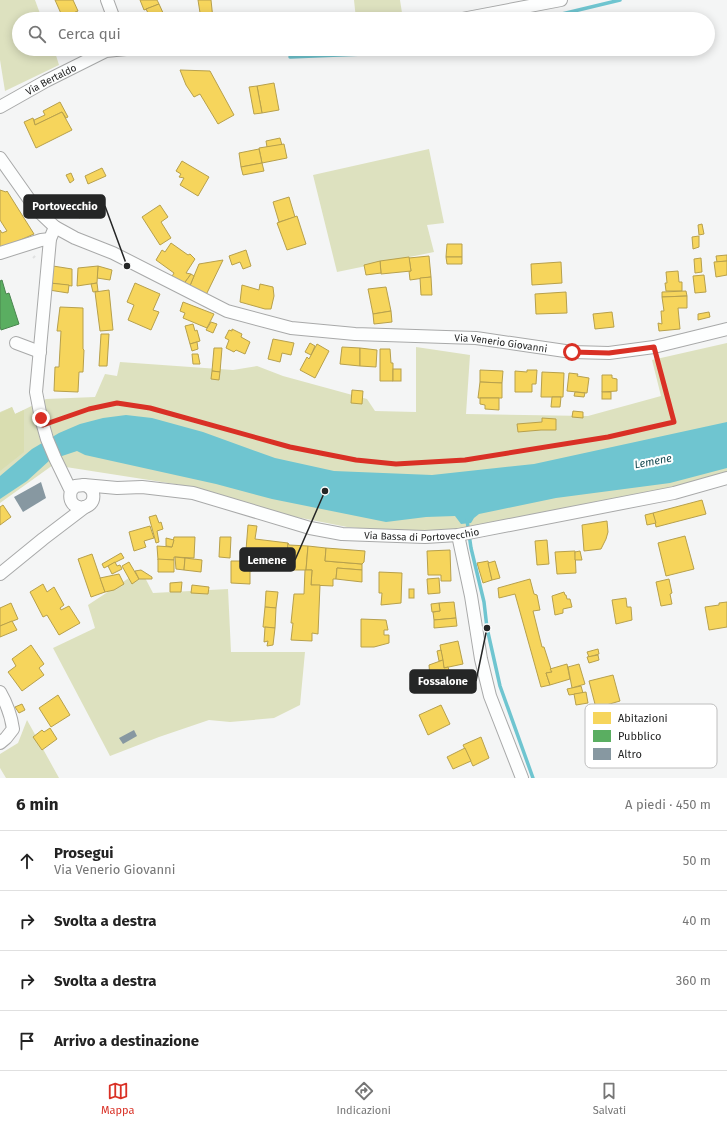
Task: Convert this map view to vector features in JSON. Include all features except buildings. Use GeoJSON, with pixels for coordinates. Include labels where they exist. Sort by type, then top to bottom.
{"type":"FeatureCollection","features":[{"type":"Feature","properties":{"kind":"street"},"geometry":{"type":"LineString","coordinates":[[107,0],[111,12]]}},
{"type":"Feature","properties":{"kind":"street"},"geometry":{"type":"LineString","coordinates":[[498,12],[561,0]]}},
{"type":"Feature","properties":{"kind":"street","name":"Via Bertaldo"},"geometry":{"type":"LineString","coordinates":[[0,107],[46,81],[96,56]]}},
{"type":"Feature","properties":{"kind":"street","name":"Via Venerio Giovanni"},"geometry":{"type":"LineString","coordinates":[[0,158],[36,208],[55,227],[75,238],[113,253],[228,310],[291,328],[355,334],[476,338],[572,352],[609,353],[654,347],[727,329]]}},
{"type":"Feature","properties":{"kind":"street"},"geometry":{"type":"LineString","coordinates":[[55,227],[50,239],[36,392],[47,439],[61,470],[74,505],[81,508],[88,505],[93,500],[92,492],[88,486],[83,485],[61,470]]}},
{"type":"Feature","properties":{"kind":"street"},"geometry":{"type":"LineString","coordinates":[[0,253],[50,239]]}},
{"type":"Feature","properties":{"kind":"street"},"geometry":{"type":"LineString","coordinates":[[16,343],[40,352]]}},
{"type":"Feature","properties":{"kind":"street","name":"Via Bassa di Portovecchio"},"geometry":{"type":"LineString","coordinates":[[83,485],[117,488],[142,487],[193,492],[310,528],[342,534],[425,537],[461,534],[674,493],[727,478]]}},
{"type":"Feature","properties":{"kind":"street"},"geometry":{"type":"LineString","coordinates":[[62,524],[70,495],[75,486],[83,485]]}},
{"type":"Feature","properties":{"kind":"street"},"geometry":{"type":"LineString","coordinates":[[0,574],[62,524],[88,505],[117,488]]}},
{"type":"Feature","properties":{"kind":"street"},"geometry":{"type":"LineString","coordinates":[[461,534],[481,659],[490,696],[522,778]]}},
{"type":"Feature","properties":{"kind":"street"},"geometry":{"type":"LineString","coordinates":[[0,692],[8,706],[12,718],[13,729],[0,743]]}},
{"type":"Feature","properties":{"kind":"path"},"geometry":{"type":"LineString","coordinates":[[43,425],[89,409],[117,403],[150,408],[290,447],[356,460],[396,464],[465,460],[608,437],[674,422],[654,347]]}},
{"type":"Feature","properties":{"kind":"green space"},"geometry":{"type":"Polygon","coordinates":[[[0,0],[35,0],[39,12],[12,12],[12,56],[56,56],[59,65],[5,91],[0,60],[0,0]]]}},
{"type":"Feature","properties":{"kind":"green space"},"geometry":{"type":"Polygon","coordinates":[[[354,0],[400,0],[402,12],[355,12],[354,0]]]}},
{"type":"Feature","properties":{"kind":"green space"},"geometry":{"type":"Polygon","coordinates":[[[429,149],[444,223],[427,225],[434,252],[337,272],[313,175],[429,149]]]}},
{"type":"Feature","properties":{"kind":"green space"},"geometry":{"type":"Polygon","coordinates":[[[727,343],[727,476],[653,494],[461,529],[414,533],[347,527],[271,512],[194,487],[53,465],[0,503],[0,412],[12,407],[15,414],[46,399],[95,397],[105,374],[117,376],[120,362],[233,370],[257,366],[283,376],[367,399],[375,411],[416,412],[416,347],[470,355],[466,414],[588,416],[661,396],[652,360],[727,343]]]}},
{"type":"Feature","properties":{"kind":"green space"},"geometry":{"type":"Polygon","coordinates":[[[12,407],[15,414],[24,410],[24,452],[0,471],[0,413],[12,407]]]}},
{"type":"Feature","properties":{"kind":"green space"},"geometry":{"type":"Polygon","coordinates":[[[141,570],[153,593],[228,589],[231,652],[305,652],[300,705],[274,718],[230,722],[209,720],[110,756],[53,648],[95,628],[88,605],[141,570]]]}},
{"type":"Feature","properties":{"kind":"green space"},"geometry":{"type":"Polygon","coordinates":[[[27,720],[59,778],[6,778],[0,768],[0,754],[18,743],[27,720]]]}},
{"type":"Feature","properties":{"kind":"water"},"geometry":{"type":"Polygon","coordinates":[[[126,415],[152,418],[203,432],[275,458],[334,471],[432,475],[534,464],[727,422],[727,468],[670,483],[556,498],[479,514],[471,523],[461,524],[455,516],[426,517],[386,522],[272,499],[216,484],[85,455],[77,451],[50,460],[27,481],[0,499],[0,476],[32,449],[59,433],[80,424],[103,418],[126,415]]]}},
{"type":"Feature","properties":{"kind":"waterway"},"geometry":{"type":"LineString","coordinates":[[570,12],[620,0]]}},
{"type":"Feature","properties":{"kind":"waterway"},"geometry":{"type":"LineString","coordinates":[[290,57],[315,56]]}},
{"type":"Feature","properties":{"kind":"waterway"},"geometry":{"type":"LineString","coordinates":[[467,520],[471,548],[484,602],[487,628],[500,686],[533,778]]}},
{"type":"Feature","properties":{"kind":"place","name":"Portovecchio"},"geometry":{"type":"Point","coordinates":[127,266]}},
{"type":"Feature","properties":{"kind":"place","name":"Lemene"},"geometry":{"type":"Point","coordinates":[325,491]}},
{"type":"Feature","properties":{"kind":"place","name":"Fossalone"},"geometry":{"type":"Point","coordinates":[487,628]}},
{"type":"Feature","properties":{"kind":"route"},"geometry":{"type":"LineString","coordinates":[[41,418],[43,425],[89,409],[117,403],[150,408],[290,447],[356,460],[396,464],[465,460],[608,437],[674,422],[654,347],[609,353],[572,352]]}}]}
